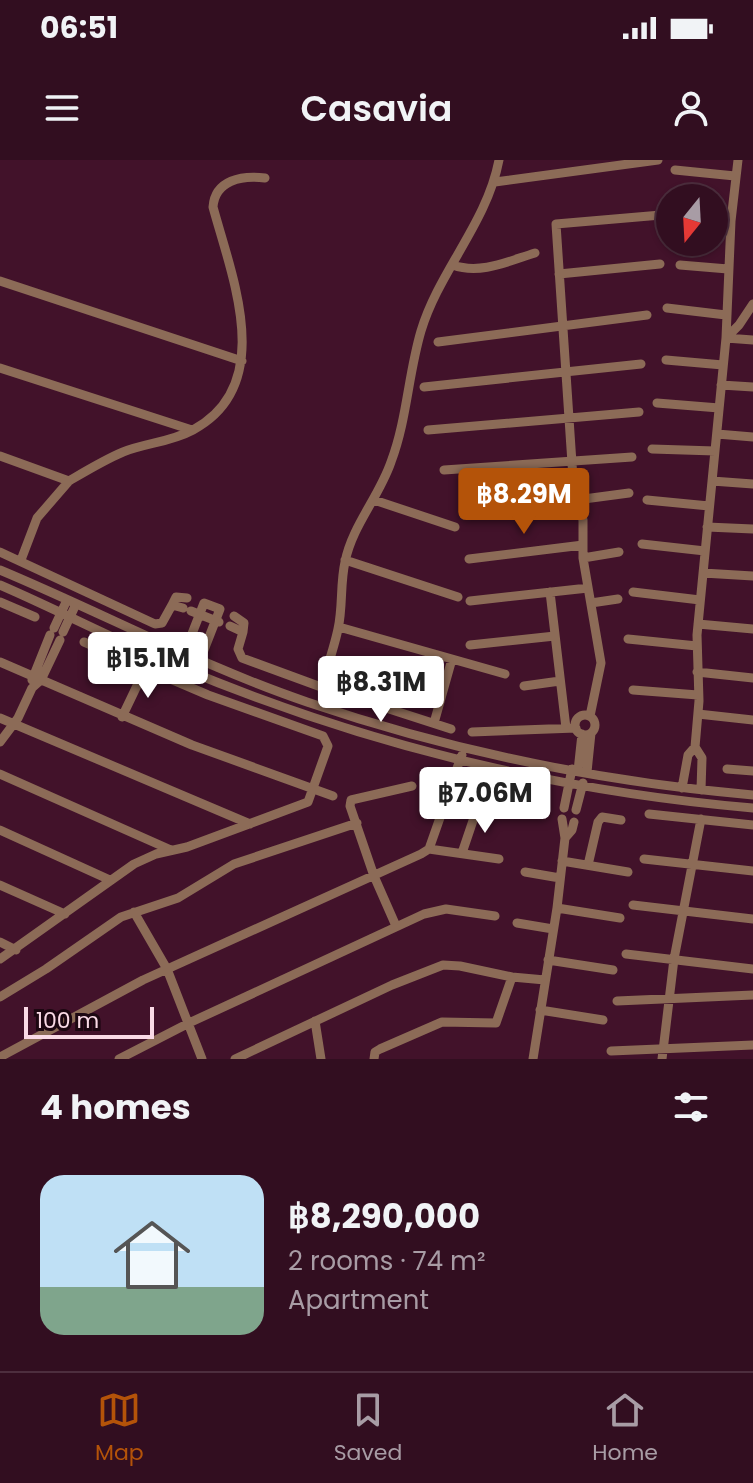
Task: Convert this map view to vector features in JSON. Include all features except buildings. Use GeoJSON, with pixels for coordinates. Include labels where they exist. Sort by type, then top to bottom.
{"type":"FeatureCollection","features":[{"type":"Feature","properties":{"kind":"street"},"geometry":{"type":"LineString","coordinates":[[321,687],[339,627],[345,560],[400,439],[420,333],[430,305],[495,182],[499,160]]}},
{"type":"Feature","properties":{"kind":"street"},"geometry":{"type":"LineString","coordinates":[[495,182],[658,160]]}},
{"type":"Feature","properties":{"kind":"street"},"geometry":{"type":"LineString","coordinates":[[682,788],[688,755],[695,747],[698,714],[698,624],[726,338],[731,221],[738,160]]}},
{"type":"Feature","properties":{"kind":"street"},"geometry":{"type":"LineString","coordinates":[[675,170],[735,176]]}},
{"type":"Feature","properties":{"kind":"street"},"geometry":{"type":"LineString","coordinates":[[21,560],[37,518],[69,481],[125,451],[168,441],[192,430],[211,419],[224,403],[238,378],[242,361],[242,329],[213,207],[214,197],[227,183],[239,178],[265,178]]}},
{"type":"Feature","properties":{"kind":"street"},"geometry":{"type":"LineString","coordinates":[[472,732],[579,731],[595,725],[590,716],[601,663],[583,558],[583,520],[576,500],[556,224],[656,215]]}},
{"type":"Feature","properties":{"kind":"street"},"geometry":{"type":"LineString","coordinates":[[453,265],[479,269],[535,253]]}},
{"type":"Feature","properties":{"kind":"street"},"geometry":{"type":"LineString","coordinates":[[559,274],[660,264]]}},
{"type":"Feature","properties":{"kind":"street"},"geometry":{"type":"LineString","coordinates":[[680,265],[728,269]]}},
{"type":"Feature","properties":{"kind":"street"},"geometry":{"type":"LineString","coordinates":[[0,281],[242,361]]}},
{"type":"Feature","properties":{"kind":"street"},"geometry":{"type":"LineString","coordinates":[[726,338],[753,304]]}},
{"type":"Feature","properties":{"kind":"street"},"geometry":{"type":"LineString","coordinates":[[667,308],[726,315]]}},
{"type":"Feature","properties":{"kind":"street"},"geometry":{"type":"LineString","coordinates":[[438,342],[647,315]]}},
{"type":"Feature","properties":{"kind":"street"},"geometry":{"type":"LineString","coordinates":[[726,338],[753,340]]}},
{"type":"Feature","properties":{"kind":"street"},"geometry":{"type":"LineString","coordinates":[[666,360],[723,365]]}},
{"type":"Feature","properties":{"kind":"street"},"geometry":{"type":"LineString","coordinates":[[424,387],[641,364]]}},
{"type":"Feature","properties":{"kind":"street"},"geometry":{"type":"LineString","coordinates":[[0,368],[192,430]]}},
{"type":"Feature","properties":{"kind":"street"},"geometry":{"type":"LineString","coordinates":[[721,385],[753,387]]}},
{"type":"Feature","properties":{"kind":"street"},"geometry":{"type":"LineString","coordinates":[[657,403],[719,408]]}},
{"type":"Feature","properties":{"kind":"street"},"geometry":{"type":"LineString","coordinates":[[428,430],[639,412]]}},
{"type":"Feature","properties":{"kind":"street"},"geometry":{"type":"LineString","coordinates":[[717,434],[753,437]]}},
{"type":"Feature","properties":{"kind":"street"},"geometry":{"type":"LineString","coordinates":[[652,449],[715,451]]}},
{"type":"Feature","properties":{"kind":"street"},"geometry":{"type":"LineString","coordinates":[[0,456],[69,481]]}},
{"type":"Feature","properties":{"kind":"street"},"geometry":{"type":"LineString","coordinates":[[444,470],[632,457]]}},
{"type":"Feature","properties":{"kind":"street"},"geometry":{"type":"LineString","coordinates":[[712,481],[753,484]]}},
{"type":"Feature","properties":{"kind":"street"},"geometry":{"type":"LineString","coordinates":[[464,515],[629,493]]}},
{"type":"Feature","properties":{"kind":"street"},"geometry":{"type":"LineString","coordinates":[[374,500],[455,527]]}},
{"type":"Feature","properties":{"kind":"street"},"geometry":{"type":"LineString","coordinates":[[647,500],[709,506]]}},
{"type":"Feature","properties":{"kind":"street"},"geometry":{"type":"LineString","coordinates":[[707,527],[753,529]]}},
{"type":"Feature","properties":{"kind":"street"},"geometry":{"type":"LineString","coordinates":[[642,544],[705,551]]}},
{"type":"Feature","properties":{"kind":"street"},"geometry":{"type":"LineString","coordinates":[[469,559],[583,545]]}},
{"type":"Feature","properties":{"kind":"street"},"geometry":{"type":"LineString","coordinates":[[0,552],[155,624],[166,620],[176,597],[195,600],[225,618]]}},
{"type":"Feature","properties":{"kind":"street"},"geometry":{"type":"LineString","coordinates":[[583,558],[619,552]]}},
{"type":"Feature","properties":{"kind":"street"},"geometry":{"type":"LineString","coordinates":[[345,560],[458,597]]}},
{"type":"Feature","properties":{"kind":"street"},"geometry":{"type":"LineString","coordinates":[[0,570],[184,654],[306,701],[407,733],[465,749],[581,771],[682,788],[753,795]]}},
{"type":"Feature","properties":{"kind":"street"},"geometry":{"type":"LineString","coordinates":[[703,573],[753,576]]}},
{"type":"Feature","properties":{"kind":"street"},"geometry":{"type":"LineString","coordinates":[[0,585],[179,667],[304,715],[403,745],[582,786],[753,808]]}},
{"type":"Feature","properties":{"kind":"street"},"geometry":{"type":"LineString","coordinates":[[470,601],[588,588]]}},
{"type":"Feature","properties":{"kind":"street"},"geometry":{"type":"LineString","coordinates":[[550,592],[560,681],[579,731]]}},
{"type":"Feature","properties":{"kind":"street"},"geometry":{"type":"LineString","coordinates":[[633,592],[700,600]]}},
{"type":"Feature","properties":{"kind":"street"},"geometry":{"type":"LineString","coordinates":[[591,603],[618,599]]}},
{"type":"Feature","properties":{"kind":"street"},"geometry":{"type":"LineString","coordinates":[[179,667],[195,600]]}},
{"type":"Feature","properties":{"kind":"street"},"geometry":{"type":"LineString","coordinates":[[0,602],[35,617]]}},
{"type":"Feature","properties":{"kind":"street"},"geometry":{"type":"LineString","coordinates":[[0,742],[14,725],[72,602]]}},
{"type":"Feature","properties":{"kind":"street"},"geometry":{"type":"LineString","coordinates":[[172,605],[244,623],[238,649],[242,658],[451,729]]}},
{"type":"Feature","properties":{"kind":"street"},"geometry":{"type":"LineString","coordinates":[[195,673],[225,618]]}},
{"type":"Feature","properties":{"kind":"street"},"geometry":{"type":"LineString","coordinates":[[698,624],[753,629]]}},
{"type":"Feature","properties":{"kind":"street"},"geometry":{"type":"LineString","coordinates":[[339,627],[505,674]]}},
{"type":"Feature","properties":{"kind":"street"},"geometry":{"type":"LineString","coordinates":[[470,645],[555,636]]}},
{"type":"Feature","properties":{"kind":"street"},"geometry":{"type":"LineString","coordinates":[[628,639],[697,646]]}},
{"type":"Feature","properties":{"kind":"street"},"geometry":{"type":"LineString","coordinates":[[0,959],[134,864],[308,802],[328,746],[323,736],[208,695],[84,642]]}},
{"type":"Feature","properties":{"kind":"street"},"geometry":{"type":"LineString","coordinates":[[434,723],[452,659]]}},
{"type":"Feature","properties":{"kind":"street"},"geometry":{"type":"LineString","coordinates":[[0,662],[122,717],[333,796]]}},
{"type":"Feature","properties":{"kind":"street"},"geometry":{"type":"LineString","coordinates":[[122,717],[145,669]]}},
{"type":"Feature","properties":{"kind":"street"},"geometry":{"type":"LineString","coordinates":[[697,672],[753,678]]}},
{"type":"Feature","properties":{"kind":"street"},"geometry":{"type":"LineString","coordinates":[[524,686],[560,681]]}},
{"type":"Feature","properties":{"kind":"street"},"geometry":{"type":"LineString","coordinates":[[633,690],[698,695]]}},
{"type":"Feature","properties":{"kind":"street"},"geometry":{"type":"LineString","coordinates":[[698,714],[753,720]]}},
{"type":"Feature","properties":{"kind":"street"},"geometry":{"type":"LineString","coordinates":[[576,810],[582,786],[578,718],[590,716]]}},
{"type":"Feature","properties":{"kind":"street"},"geometry":{"type":"LineString","coordinates":[[0,718],[250,824]]}},
{"type":"Feature","properties":{"kind":"street"},"geometry":{"type":"LineString","coordinates":[[695,747],[702,758],[701,790]]}},
{"type":"Feature","properties":{"kind":"street"},"geometry":{"type":"LineString","coordinates":[[454,776],[465,749]]}},
{"type":"Feature","properties":{"kind":"street"},"geometry":{"type":"LineString","coordinates":[[727,769],[753,771]]}},
{"type":"Feature","properties":{"kind":"street"},"geometry":{"type":"LineString","coordinates":[[533,1059],[557,908],[565,838],[563,814],[569,783],[581,771]]}},
{"type":"Feature","properties":{"kind":"street"},"geometry":{"type":"LineString","coordinates":[[0,774],[171,850]]}},
{"type":"Feature","properties":{"kind":"street"},"geometry":{"type":"LineString","coordinates":[[396,926],[374,876],[350,806],[351,800],[412,786]]}},
{"type":"Feature","properties":{"kind":"street"},"geometry":{"type":"LineString","coordinates":[[429,849],[448,795]]}},
{"type":"Feature","properties":{"kind":"street"},"geometry":{"type":"LineString","coordinates":[[462,853],[481,797],[499,800]]}},
{"type":"Feature","properties":{"kind":"street"},"geometry":{"type":"LineString","coordinates":[[649,814],[753,825]]}},
{"type":"Feature","properties":{"kind":"street"},"geometry":{"type":"LineString","coordinates":[[588,865],[598,822],[602,817],[621,820]]}},
{"type":"Feature","properties":{"kind":"street"},"geometry":{"type":"LineString","coordinates":[[663,1054],[674,959],[701,819]]}},
{"type":"Feature","properties":{"kind":"street"},"geometry":{"type":"LineString","coordinates":[[565,838],[574,822]]}},
{"type":"Feature","properties":{"kind":"street"},"geometry":{"type":"LineString","coordinates":[[0,997],[46,969],[101,929],[134,912],[178,898],[234,864],[357,823]]}},
{"type":"Feature","properties":{"kind":"street"},"geometry":{"type":"LineString","coordinates":[[0,830],[110,880]]}},
{"type":"Feature","properties":{"kind":"street"},"geometry":{"type":"LineString","coordinates":[[0,1057],[167,969],[429,849],[499,859]]}},
{"type":"Feature","properties":{"kind":"street"},"geometry":{"type":"LineString","coordinates":[[644,859],[753,871]]}},
{"type":"Feature","properties":{"kind":"street"},"geometry":{"type":"LineString","coordinates":[[562,861],[628,872]]}},
{"type":"Feature","properties":{"kind":"street"},"geometry":{"type":"LineString","coordinates":[[525,872],[560,878]]}},
{"type":"Feature","properties":{"kind":"street"},"geometry":{"type":"LineString","coordinates":[[0,885],[65,914]]}},
{"type":"Feature","properties":{"kind":"street"},"geometry":{"type":"LineString","coordinates":[[633,905],[753,919]]}},
{"type":"Feature","properties":{"kind":"street"},"geometry":{"type":"LineString","coordinates":[[557,908],[620,918]]}},
{"type":"Feature","properties":{"kind":"street"},"geometry":{"type":"LineString","coordinates":[[119,1059],[189,1023],[424,914],[446,909],[495,916]]}},
{"type":"Feature","properties":{"kind":"street"},"geometry":{"type":"LineString","coordinates":[[134,912],[167,969],[202,1059]]}},
{"type":"Feature","properties":{"kind":"street"},"geometry":{"type":"LineString","coordinates":[[517,923],[553,929]]}},
{"type":"Feature","properties":{"kind":"street"},"geometry":{"type":"LineString","coordinates":[[0,942],[16,950]]}},
{"type":"Feature","properties":{"kind":"street"},"geometry":{"type":"LineString","coordinates":[[626,954],[753,969]]}},
{"type":"Feature","properties":{"kind":"street"},"geometry":{"type":"LineString","coordinates":[[548,960],[613,970]]}},
{"type":"Feature","properties":{"kind":"street"},"geometry":{"type":"LineString","coordinates":[[235,1059],[392,985],[443,965],[545,980]]}},
{"type":"Feature","properties":{"kind":"street"},"geometry":{"type":"LineString","coordinates":[[374,1059],[375,1052],[380,1049],[442,1022],[496,1023],[512,977]]}},
{"type":"Feature","properties":{"kind":"street"},"geometry":{"type":"LineString","coordinates":[[617,1001],[753,995]]}},
{"type":"Feature","properties":{"kind":"street"},"geometry":{"type":"LineString","coordinates":[[540,1010],[603,1020]]}},
{"type":"Feature","properties":{"kind":"street"},"geometry":{"type":"LineString","coordinates":[[315,1021],[321,1059]]}},
{"type":"Feature","properties":{"kind":"street"},"geometry":{"type":"LineString","coordinates":[[611,1051],[663,1054],[753,1045]]}}]}
